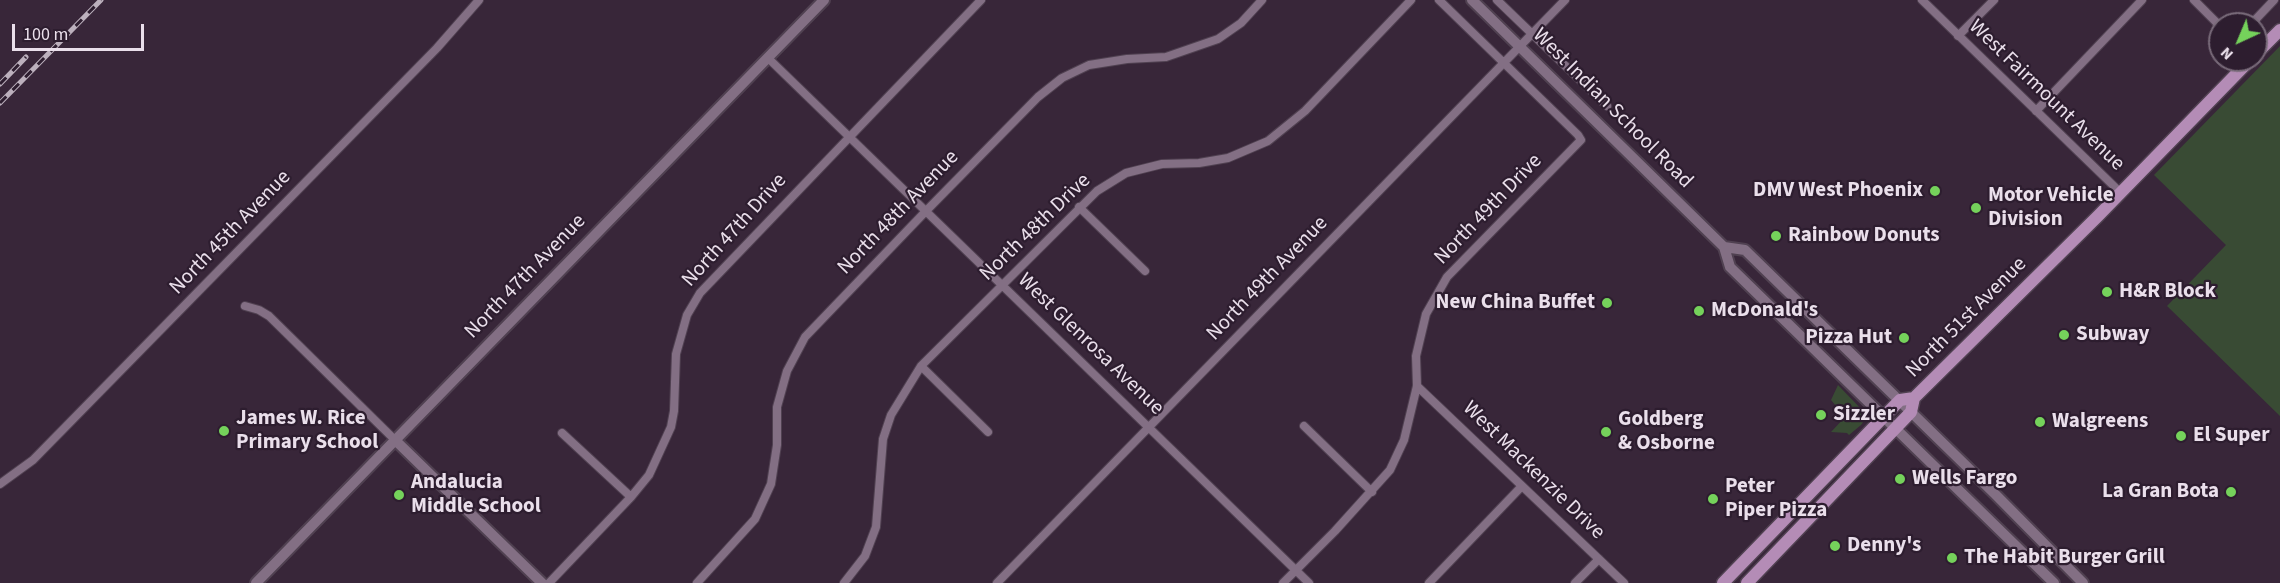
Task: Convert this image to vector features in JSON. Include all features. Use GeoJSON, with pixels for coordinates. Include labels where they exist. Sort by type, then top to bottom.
{"type":"FeatureCollection","features":[{"type":"Feature","properties":{"kind":"main road","name":"North 47th Avenue"},"geometry":{"type":"LineString","coordinates":[[256,583],[824,0]]}},
{"type":"Feature","properties":{"kind":"main road","name":"West Indian School Road"},"geometry":{"type":"LineString","coordinates":[[1472,0],[1724,247],[1730,267],[2054,583]]}},
{"type":"Feature","properties":{"kind":"main road"},"geometry":{"type":"LineString","coordinates":[[2268,42],[2280,30]]}},
{"type":"Feature","properties":{"kind":"main road","name":"North 51st Avenue"},"geometry":{"type":"LineString","coordinates":[[1747,583],[1911,412],[1914,398],[2121,193],[2238,72]]}},
{"type":"Feature","properties":{"kind":"main road","name":"West Indian School Road"},"geometry":{"type":"LineString","coordinates":[[1724,247],[1744,250],[1900,400],[2083,583]]}},
{"type":"Feature","properties":{"kind":"main road","name":"North 51st Avenue"},"geometry":{"type":"LineString","coordinates":[[1723,583],[1900,400],[1914,398]]}},
{"type":"Feature","properties":{"kind":"main road"},"geometry":{"type":"LineString","coordinates":[[395,440],[542,583]]}},
{"type":"Feature","properties":{"kind":"street","name":"North 45th Avenue"},"geometry":{"type":"LineString","coordinates":[[0,484],[33,460],[437,48],[479,0]]}},
{"type":"Feature","properties":{"kind":"street","name":"North 47th Drive"},"geometry":{"type":"LineString","coordinates":[[549,583],[649,475],[671,428],[674,411],[676,354],[687,315],[700,293],[981,0]]}},
{"type":"Feature","properties":{"kind":"street","name":"North 48th Avenue"},"geometry":{"type":"LineString","coordinates":[[697,583],[755,519],[771,484],[777,445],[777,407],[787,371],[805,337],[926,211],[1038,97],[1062,78],[1089,65],[1127,59],[1166,57],[1218,39],[1241,23],[1262,0]]}},
{"type":"Feature","properties":{"kind":"street","name":"North 48th Drive"},"geometry":{"type":"LineString","coordinates":[[844,583],[865,556],[876,528],[883,439],[891,416],[921,366],[1097,191],[1126,173],[1162,164],[1199,163],[1228,158],[1268,141],[1305,111],[1411,0]]}},
{"type":"Feature","properties":{"kind":"street","name":"West Indian School Road"},"geometry":{"type":"LineString","coordinates":[[1439,0],[1581,140]]}},
{"type":"Feature","properties":{"kind":"street","name":"West Indian School Road"},"geometry":{"type":"LineString","coordinates":[[1497,0],[1607,106]]}},
{"type":"Feature","properties":{"kind":"street","name":"North 49th Avenue"},"geometry":{"type":"LineString","coordinates":[[997,583],[1565,0]]}},
{"type":"Feature","properties":{"kind":"street","name":"West Fairmount Avenue"},"geometry":{"type":"LineString","coordinates":[[1922,0],[2121,193]]}},
{"type":"Feature","properties":{"kind":"street"},"geometry":{"type":"LineString","coordinates":[[1958,36],[1994,0]]}},
{"type":"Feature","properties":{"kind":"street"},"geometry":{"type":"LineString","coordinates":[[2036,111],[2142,0]]}},
{"type":"Feature","properties":{"kind":"street"},"geometry":{"type":"LineString","coordinates":[[2194,0],[2208,14]]}},
{"type":"Feature","properties":{"kind":"street"},"geometry":{"type":"LineString","coordinates":[[2263,12],[2274,0]]}},
{"type":"Feature","properties":{"kind":"street","name":"West Glenrosa Avenue"},"geometry":{"type":"LineString","coordinates":[[768,58],[1308,583]]}},
{"type":"Feature","properties":{"kind":"street","name":"North 49th Drive"},"geometry":{"type":"LineString","coordinates":[[1283,583],[1372,492],[1390,470],[1404,440],[1417,386],[1416,356],[1426,314],[1448,277],[1581,140]]}},
{"type":"Feature","properties":{"kind":"street"},"geometry":{"type":"LineString","coordinates":[[1079,207],[1145,271]]}},
{"type":"Feature","properties":{"kind":"street"},"geometry":{"type":"LineString","coordinates":[[245,306],[269,316],[395,440]]}},
{"type":"Feature","properties":{"kind":"street"},"geometry":{"type":"LineString","coordinates":[[921,366],[988,432]]}},
{"type":"Feature","properties":{"kind":"street","name":"West Mackenzie Drive"},"geometry":{"type":"LineString","coordinates":[[1417,386],[1624,583]]}},
{"type":"Feature","properties":{"kind":"street"},"geometry":{"type":"LineString","coordinates":[[1304,426],[1372,492]]}},
{"type":"Feature","properties":{"kind":"street"},"geometry":{"type":"LineString","coordinates":[[562,432],[631,497]]}},
{"type":"Feature","properties":{"kind":"street"},"geometry":{"type":"LineString","coordinates":[[1429,583],[1522,486]]}},
{"type":"Feature","properties":{"kind":"street"},"geometry":{"type":"LineString","coordinates":[[1575,583],[1599,559]]}},
{"type":"Feature","properties":{"kind":"green space"},"geometry":{"type":"Polygon","coordinates":[[[2280,46],[2280,416],[2167,306],[2226,245],[2154,175],[2255,72],[2268,72],[2268,58],[2280,46]]]}},
{"type":"Feature","properties":{"kind":"green space"},"geometry":{"type":"Polygon","coordinates":[[[1838,385],[1863,411],[1864,421],[1849,435],[1831,432],[1845,417],[1831,400],[1838,385]]]}},
{"type":"Feature","properties":{"kind":"railway"},"geometry":{"type":"LineString","coordinates":[[0,103],[101,0]]}},
{"type":"Feature","properties":{"kind":"railway"},"geometry":{"type":"LineString","coordinates":[[0,84],[26,57]]}},
{"type":"Feature","properties":{"kind":"place","name":"DMV West Phoenix"},"geometry":{"type":"Point","coordinates":[1935,191]}},
{"type":"Feature","properties":{"kind":"place","name":"Motor Vehicle Division"},"geometry":{"type":"Point","coordinates":[1976,208]}},
{"type":"Feature","properties":{"kind":"place","name":"Rainbow Donuts"},"geometry":{"type":"Point","coordinates":[1776,236]}},
{"type":"Feature","properties":{"kind":"place","name":"H&R Block"},"geometry":{"type":"Point","coordinates":[2107,292]}},
{"type":"Feature","properties":{"kind":"place","name":"New China Buffet"},"geometry":{"type":"Point","coordinates":[1607,303]}},
{"type":"Feature","properties":{"kind":"place","name":"McDonald's"},"geometry":{"type":"Point","coordinates":[1699,311]}},
{"type":"Feature","properties":{"kind":"place","name":"Subway"},"geometry":{"type":"Point","coordinates":[2064,335]}},
{"type":"Feature","properties":{"kind":"place","name":"Pizza Hut"},"geometry":{"type":"Point","coordinates":[1904,338]}},
{"type":"Feature","properties":{"kind":"place","name":"Sizzler"},"geometry":{"type":"Point","coordinates":[1821,415]}},
{"type":"Feature","properties":{"kind":"place","name":"Walgreens"},"geometry":{"type":"Point","coordinates":[2040,422]}},
{"type":"Feature","properties":{"kind":"place","name":"James W. Rice Primary School"},"geometry":{"type":"Point","coordinates":[224,431]}},
{"type":"Feature","properties":{"kind":"place","name":"Goldberg & Osborne"},"geometry":{"type":"Point","coordinates":[1606,432]}},
{"type":"Feature","properties":{"kind":"place","name":"El Super"},"geometry":{"type":"Point","coordinates":[2181,436]}},
{"type":"Feature","properties":{"kind":"place","name":"Wells Fargo"},"geometry":{"type":"Point","coordinates":[1900,479]}},
{"type":"Feature","properties":{"kind":"place","name":"La Gran Bota"},"geometry":{"type":"Point","coordinates":[2231,492]}},
{"type":"Feature","properties":{"kind":"place","name":"Andalucia Middle School"},"geometry":{"type":"Point","coordinates":[399,495]}},
{"type":"Feature","properties":{"kind":"place","name":"Peter Piper Pizza"},"geometry":{"type":"Point","coordinates":[1713,499]}},
{"type":"Feature","properties":{"kind":"place","name":"Denny's"},"geometry":{"type":"Point","coordinates":[1835,546]}},
{"type":"Feature","properties":{"kind":"place","name":"The Habit Burger Grill"},"geometry":{"type":"Point","coordinates":[1952,558]}}]}
